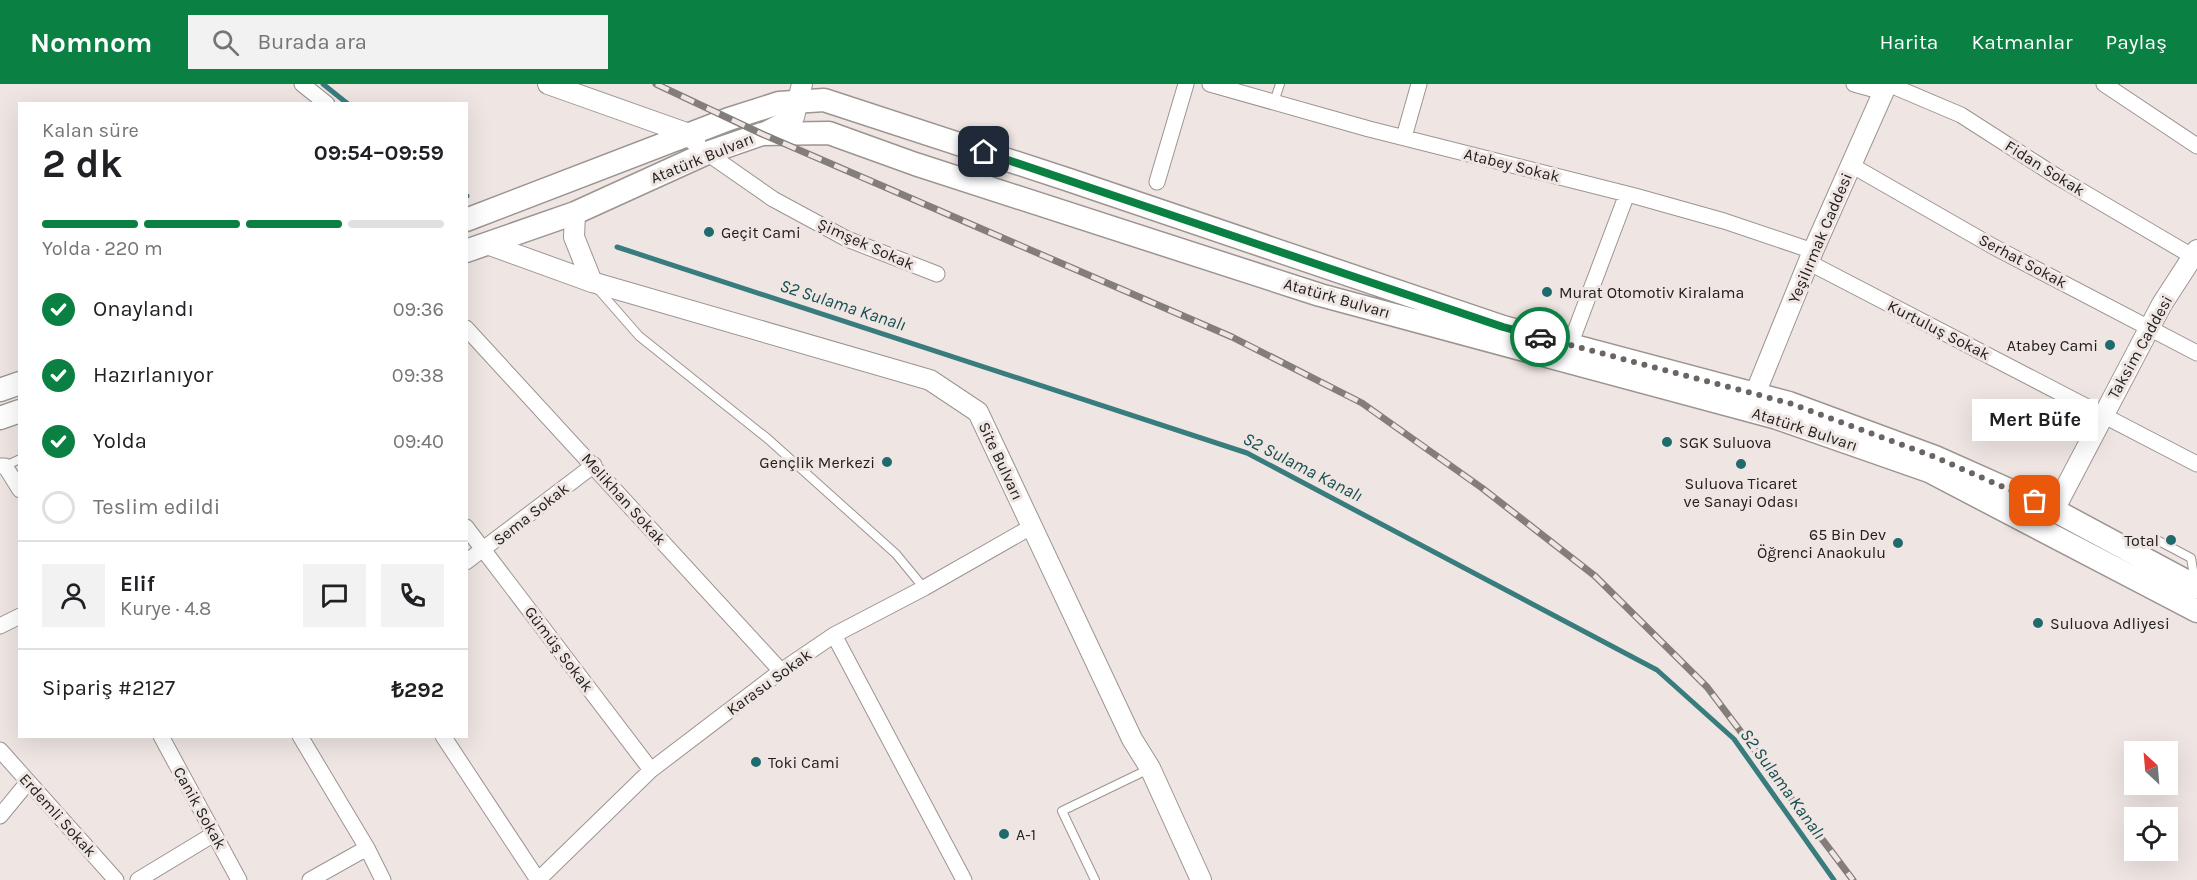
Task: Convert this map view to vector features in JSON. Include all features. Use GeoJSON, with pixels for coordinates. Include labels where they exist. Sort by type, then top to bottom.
{"type":"FeatureCollection","features":[{"type":"Feature","properties":{"kind":"main road","name":"Atatürk Bulvarı"},"geometry":{"type":"LineString","coordinates":[[469,216],[779,103],[800,93],[1069,180],[1503,327],[1570,345],[1752,402],[1777,418],[1929,471],[2197,611]]}},
{"type":"Feature","properties":{"kind":"main road","name":"Atatürk Bulvarı"},"geometry":{"type":"LineString","coordinates":[[477,248],[575,213],[706,153],[762,134],[829,133],[1320,295],[1752,402],[1789,403],[1935,457],[2054,510],[2196,587]]}},
{"type":"Feature","properties":{"kind":"main road"},"geometry":{"type":"LineString","coordinates":[[0,390],[18,384]]}},
{"type":"Feature","properties":{"kind":"main road"},"geometry":{"type":"LineString","coordinates":[[0,418],[18,412]]}},
{"type":"Feature","properties":{"kind":"street"},"geometry":{"type":"LineString","coordinates":[[302,84],[324,102]]}},
{"type":"Feature","properties":{"kind":"street"},"geometry":{"type":"LineString","coordinates":[[548,84],[689,134],[706,153]]}},
{"type":"Feature","properties":{"kind":"street"},"geometry":{"type":"LineString","coordinates":[[1156,182],[1185,84]]}},
{"type":"Feature","properties":{"kind":"street","name":"Atabey Sokak"},"geometry":{"type":"LineString","coordinates":[[1210,84],[1724,221],[1810,257]]}},
{"type":"Feature","properties":{"kind":"street"},"geometry":{"type":"LineString","coordinates":[[1404,137],[1419,84]]}},
{"type":"Feature","properties":{"kind":"street","name":"Fidan Sokak"},"geometry":{"type":"LineString","coordinates":[[1854,84],[1886,87],[1961,115],[2056,176],[2195,255]]}},
{"type":"Feature","properties":{"kind":"street"},"geometry":{"type":"LineString","coordinates":[[2104,84],[2197,146]]}},
{"type":"Feature","properties":{"kind":"street","name":"Yeşilırmak Caddesi"},"geometry":{"type":"LineString","coordinates":[[1752,402],[1810,257],[1886,87]]}},
{"type":"Feature","properties":{"kind":"street"},"geometry":{"type":"LineString","coordinates":[[762,134],[794,117],[800,93]]}},
{"type":"Feature","properties":{"kind":"street","name":"Şimşek Sokak"},"geometry":{"type":"LineString","coordinates":[[706,153],[773,199],[847,239],[937,274]]}},
{"type":"Feature","properties":{"kind":"street","name":"Serhat Sokak"},"geometry":{"type":"LineString","coordinates":[[1851,165],[1994,247],[2197,353]]}},
{"type":"Feature","properties":{"kind":"street"},"geometry":{"type":"LineString","coordinates":[[1570,345],[1627,194]]}},
{"type":"Feature","properties":{"kind":"street"},"geometry":{"type":"LineString","coordinates":[[575,213],[574,237],[592,282]]}},
{"type":"Feature","properties":{"kind":"street","name":"Site Bulvarı"},"geometry":{"type":"LineString","coordinates":[[477,248],[930,380],[978,412],[1132,740],[1150,768],[1201,880]]}},
{"type":"Feature","properties":{"kind":"street","name":"Taksim Caddesi"},"geometry":{"type":"LineString","coordinates":[[2054,510],[2162,304],[2195,255]]}},
{"type":"Feature","properties":{"kind":"street","name":"Kurtuluş Sokak"},"geometry":{"type":"LineString","coordinates":[[1810,257],[2197,464]]}},
{"type":"Feature","properties":{"kind":"street","name":"Melikhan Sokak"},"geometry":{"type":"LineString","coordinates":[[468,330],[781,671]]}},
{"type":"Feature","properties":{"kind":"street","name":"Sema Sokak"},"geometry":{"type":"LineString","coordinates":[[468,561],[484,551],[594,465]]}},
{"type":"Feature","properties":{"kind":"street"},"geometry":{"type":"LineString","coordinates":[[2,466],[18,487]]}},
{"type":"Feature","properties":{"kind":"street","name":"Karasu Sokak"},"geometry":{"type":"LineString","coordinates":[[538,880],[651,770],[781,671],[834,635],[924,588],[1031,527]]}},
{"type":"Feature","properties":{"kind":"street","name":"Gümüş Sokak"},"geometry":{"type":"LineString","coordinates":[[468,531],[651,770]]}},
{"type":"Feature","properties":{"kind":"street"},"geometry":{"type":"LineString","coordinates":[[0,626],[18,617]]}},
{"type":"Feature","properties":{"kind":"street"},"geometry":{"type":"LineString","coordinates":[[834,635],[964,880]]}},
{"type":"Feature","properties":{"kind":"street","name":"Canik Sokak"},"geometry":{"type":"LineString","coordinates":[[162,738],[239,880]]}},
{"type":"Feature","properties":{"kind":"street"},"geometry":{"type":"LineString","coordinates":[[301,738],[383,880]]}},
{"type":"Feature","properties":{"kind":"street"},"geometry":{"type":"LineString","coordinates":[[444,738],[538,880]]}},
{"type":"Feature","properties":{"kind":"street","name":"Erdemli Sokak"},"geometry":{"type":"LineString","coordinates":[[0,750],[116,880]]}},
{"type":"Feature","properties":{"kind":"street"},"geometry":{"type":"LineString","coordinates":[[0,816],[28,782]]}},
{"type":"Feature","properties":{"kind":"street"},"geometry":{"type":"LineString","coordinates":[[138,880],[214,834]]}},
{"type":"Feature","properties":{"kind":"street"},"geometry":{"type":"LineString","coordinates":[[310,880],[367,849]]}},
{"type":"Feature","properties":{"kind":"lane"},"geometry":{"type":"LineString","coordinates":[[1274,102],[1280,84]]}},
{"type":"Feature","properties":{"kind":"lane"},"geometry":{"type":"LineString","coordinates":[[592,282],[639,336],[768,439],[896,554],[924,588]]}},
{"type":"Feature","properties":{"kind":"lane"},"geometry":{"type":"LineString","coordinates":[[2,466],[18,460]]}},
{"type":"Feature","properties":{"kind":"lane"},"geometry":{"type":"LineString","coordinates":[[1095,880],[1062,811],[1150,768]]}},
{"type":"Feature","properties":{"kind":"waterway","name":"S2 Sulama Kanalı"},"geometry":{"type":"LineString","coordinates":[[323,84],[346,102]]}},
{"type":"Feature","properties":{"kind":"waterway","name":"S2 Sulama Kanalı"},"geometry":{"type":"LineString","coordinates":[[617,247],[1247,453],[1657,670],[1734,739],[1834,880]]}},
{"type":"Feature","properties":{"kind":"railway"},"geometry":{"type":"LineString","coordinates":[[656,84],[762,134],[1232,337],[1362,403],[1482,488],[1595,576],[1707,687],[1853,880]]}},
{"type":"Feature","properties":{"kind":"way so far"},"geometry":{"type":"LineString","coordinates":[[1540,337],[1789,403],[1935,457],[2035,501]]}},
{"type":"Feature","properties":{"kind":"place","name":"Geçit Cami"},"geometry":{"type":"Point","coordinates":[709,232]}},
{"type":"Feature","properties":{"kind":"place","name":"Murat Otomotiv Kiralama"},"geometry":{"type":"Point","coordinates":[1547,292]}},
{"type":"Feature","properties":{"kind":"place","name":"Atabey Cami"},"geometry":{"type":"Point","coordinates":[2110,345]}},
{"type":"Feature","properties":{"kind":"place","name":"SGK Suluova"},"geometry":{"type":"Point","coordinates":[1667,442]}},
{"type":"Feature","properties":{"kind":"place","name":"Gençlik Merkezi"},"geometry":{"type":"Point","coordinates":[887,462]}},
{"type":"Feature","properties":{"kind":"place","name":"Suluova Ticaret ve Sanayi Odası"},"geometry":{"type":"Point","coordinates":[1741,464]}},
{"type":"Feature","properties":{"kind":"place","name":"Mert Büfe"},"geometry":{"type":"Point","coordinates":[2035,501]}},
{"type":"Feature","properties":{"kind":"place","name":"Total"},"geometry":{"type":"Point","coordinates":[2171,540]}},
{"type":"Feature","properties":{"kind":"place","name":"65 Bin Dev Öğrenci Anaokulu"},"geometry":{"type":"Point","coordinates":[1898,543]}},
{"type":"Feature","properties":{"kind":"place","name":"Suluova Adliyesi"},"geometry":{"type":"Point","coordinates":[2038,623]}},
{"type":"Feature","properties":{"kind":"place","name":"Toki Cami"},"geometry":{"type":"Point","coordinates":[756,762]}},
{"type":"Feature","properties":{"kind":"place","name":"A-1"},"geometry":{"type":"Point","coordinates":[1004,834]}},
{"type":"Feature","properties":{"kind":"route"},"geometry":{"type":"LineString","coordinates":[[984,152],[1503,327],[1540,337]]}}]}
